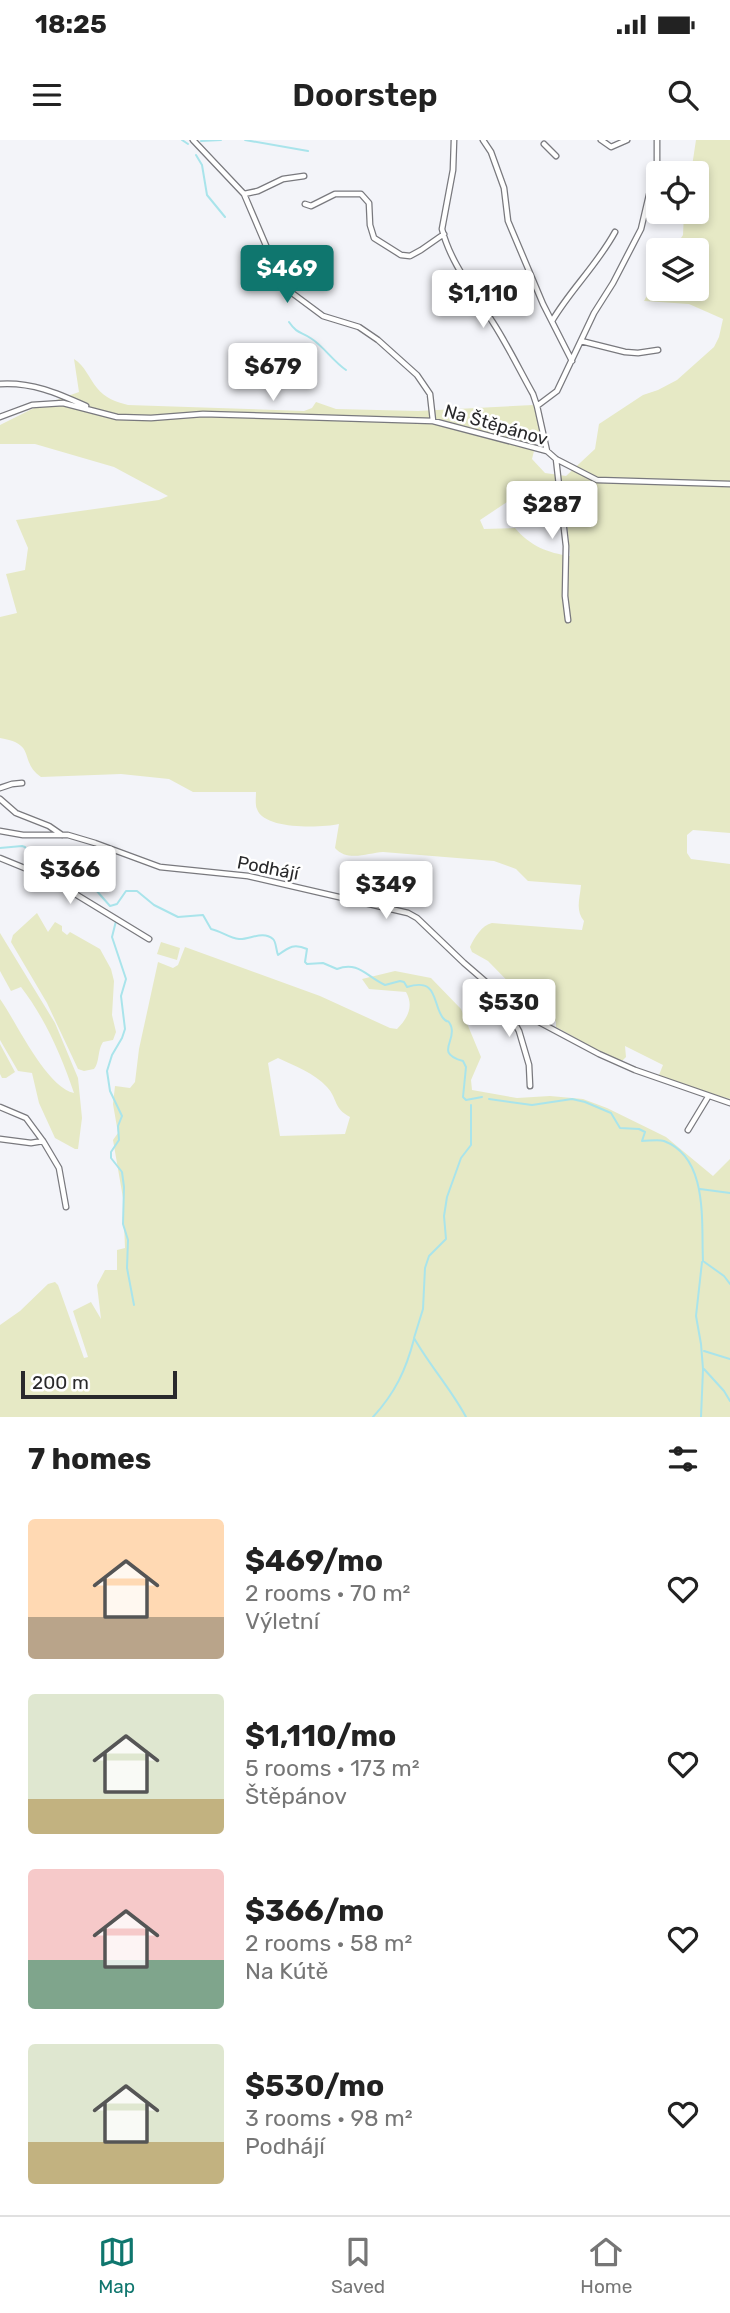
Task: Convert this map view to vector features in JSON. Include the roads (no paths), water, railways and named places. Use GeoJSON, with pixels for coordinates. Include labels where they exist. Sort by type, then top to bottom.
{"type":"FeatureCollection","features":[{"type":"Feature","properties":{"kind":"street"},"geometry":{"type":"LineString","coordinates":[[192,140],[244,194],[279,276],[288,289],[323,316],[359,327],[378,340],[424,383],[429,394],[433,421]]}},
{"type":"Feature","properties":{"kind":"street"},"geometry":{"type":"LineString","coordinates":[[454,140],[453,170],[442,229],[470,287],[494,324],[537,406],[547,451]]}},
{"type":"Feature","properties":{"kind":"street"},"geometry":{"type":"LineString","coordinates":[[483,140],[491,152],[504,188],[508,221],[572,362]]}},
{"type":"Feature","properties":{"kind":"street"},"geometry":{"type":"LineString","coordinates":[[550,149],[555,140]]}},
{"type":"Feature","properties":{"kind":"street"},"geometry":{"type":"LineString","coordinates":[[601,140],[606,146],[613,147],[627,140]]}},
{"type":"Feature","properties":{"kind":"street"},"geometry":{"type":"LineString","coordinates":[[537,406],[557,391],[594,313],[641,229],[657,161],[657,140]]}},
{"type":"Feature","properties":{"kind":"street"},"geometry":{"type":"LineString","coordinates":[[544,144],[556,156]]}},
{"type":"Feature","properties":{"kind":"street"},"geometry":{"type":"LineString","coordinates":[[244,194],[258,191],[283,179],[304,176]]}},
{"type":"Feature","properties":{"kind":"street"},"geometry":{"type":"LineString","coordinates":[[305,204],[311,206],[335,194],[361,194],[369,203],[370,225],[374,238],[401,255],[410,256],[444,234]]}},
{"type":"Feature","properties":{"kind":"street"},"geometry":{"type":"LineString","coordinates":[[552,321],[564,301],[602,255],[615,232]]}},
{"type":"Feature","properties":{"kind":"street"},"geometry":{"type":"LineString","coordinates":[[582,341],[625,352],[658,350]]}},
{"type":"Feature","properties":{"kind":"street"},"geometry":{"type":"LineString","coordinates":[[0,384],[40,387],[95,410]]}},
{"type":"Feature","properties":{"kind":"street","name":"Na Štěpánov"},"geometry":{"type":"LineString","coordinates":[[0,417],[32,405],[63,403],[117,417],[151,418],[204,414],[433,421],[547,451],[597,480],[730,484]]}},
{"type":"Feature","properties":{"kind":"street"},"geometry":{"type":"LineString","coordinates":[[556,458],[566,546],[565,596],[568,620]]}},
{"type":"Feature","properties":{"kind":"street"},"geometry":{"type":"LineString","coordinates":[[0,788],[22,783]]}},
{"type":"Feature","properties":{"kind":"street"},"geometry":{"type":"LineString","coordinates":[[0,799],[16,813],[49,826],[62,835]]}},
{"type":"Feature","properties":{"kind":"street","name":"Podhájí"},"geometry":{"type":"LineString","coordinates":[[0,831],[23,835],[62,835],[95,843],[160,867],[248,876],[408,913],[417,918],[522,1013],[635,1070],[730,1103]]}},
{"type":"Feature","properties":{"kind":"street"},"geometry":{"type":"LineString","coordinates":[[0,858],[49,878],[149,939]]}},
{"type":"Feature","properties":{"kind":"street"},"geometry":{"type":"LineString","coordinates":[[497,993],[523,1041],[529,1065],[530,1086]]}},
{"type":"Feature","properties":{"kind":"street"},"geometry":{"type":"LineString","coordinates":[[688,1130],[709,1097]]}},
{"type":"Feature","properties":{"kind":"street"},"geometry":{"type":"LineString","coordinates":[[0,1107],[26,1118],[43,1141],[59,1168],[66,1207]]}},
{"type":"Feature","properties":{"kind":"street"},"geometry":{"type":"LineString","coordinates":[[0,1139],[31,1143],[43,1141]]}},
{"type":"Feature","properties":{"kind":"waterway"},"geometry":{"type":"LineString","coordinates":[[182,140],[188,144]]}},
{"type":"Feature","properties":{"kind":"waterway"},"geometry":{"type":"LineString","coordinates":[[201,141],[221,140]]}},
{"type":"Feature","properties":{"kind":"waterway"},"geometry":{"type":"LineString","coordinates":[[245,140],[308,151]]}},
{"type":"Feature","properties":{"kind":"waterway"},"geometry":{"type":"LineString","coordinates":[[196,155],[202,165],[207,195],[225,217]]}},
{"type":"Feature","properties":{"kind":"waterway"},"geometry":{"type":"LineString","coordinates":[[289,322],[346,370]]}},
{"type":"Feature","properties":{"kind":"waterway"},"geometry":{"type":"LineString","coordinates":[[0,848],[25,847],[31,857],[40,863],[63,861],[81,873],[110,906],[117,904],[126,891],[137,891],[154,905],[178,917],[203,915],[211,929],[232,937],[243,939],[269,936],[275,942],[278,955],[289,948],[299,946],[307,949],[307,964],[323,963],[337,969],[356,968],[385,985],[400,981],[407,987],[425,986],[430,989],[443,1018],[451,1026],[448,1046],[450,1054],[463,1061],[466,1067],[463,1097],[466,1100],[482,1097]]}},
{"type":"Feature","properties":{"kind":"waterway"},"geometry":{"type":"LineString","coordinates":[[116,921],[112,937],[126,979],[121,996],[125,1029],[107,1071],[110,1091],[122,1116],[118,1126],[119,1140],[111,1152],[111,1158],[122,1172],[123,1224],[128,1240],[127,1268],[134,1305]]}},
{"type":"Feature","properties":{"kind":"waterway"},"geometry":{"type":"LineString","coordinates":[[489,1099],[532,1105],[572,1099],[585,1102],[611,1113],[620,1128],[645,1132],[642,1141],[662,1140],[679,1149],[696,1176],[700,1193],[703,1261],[724,1276],[730,1284]]}},
{"type":"Feature","properties":{"kind":"waterway"},"geometry":{"type":"LineString","coordinates":[[466,1417],[414,1338],[423,1309],[425,1268],[429,1256],[446,1239],[444,1216],[447,1197],[461,1158],[471,1145],[471,1105]]}},
{"type":"Feature","properties":{"kind":"waterway"},"geometry":{"type":"LineString","coordinates":[[700,1189],[730,1193]]}},
{"type":"Feature","properties":{"kind":"waterway"},"geometry":{"type":"LineString","coordinates":[[701,1417],[703,1369],[696,1316],[702,1262]]}},
{"type":"Feature","properties":{"kind":"waterway"},"geometry":{"type":"LineString","coordinates":[[373,1417],[399,1381],[414,1339]]}},
{"type":"Feature","properties":{"kind":"waterway"},"geometry":{"type":"LineString","coordinates":[[704,1351],[730,1359]]}},
{"type":"Feature","properties":{"kind":"waterway"},"geometry":{"type":"LineString","coordinates":[[704,1369],[730,1401]]}}]}
